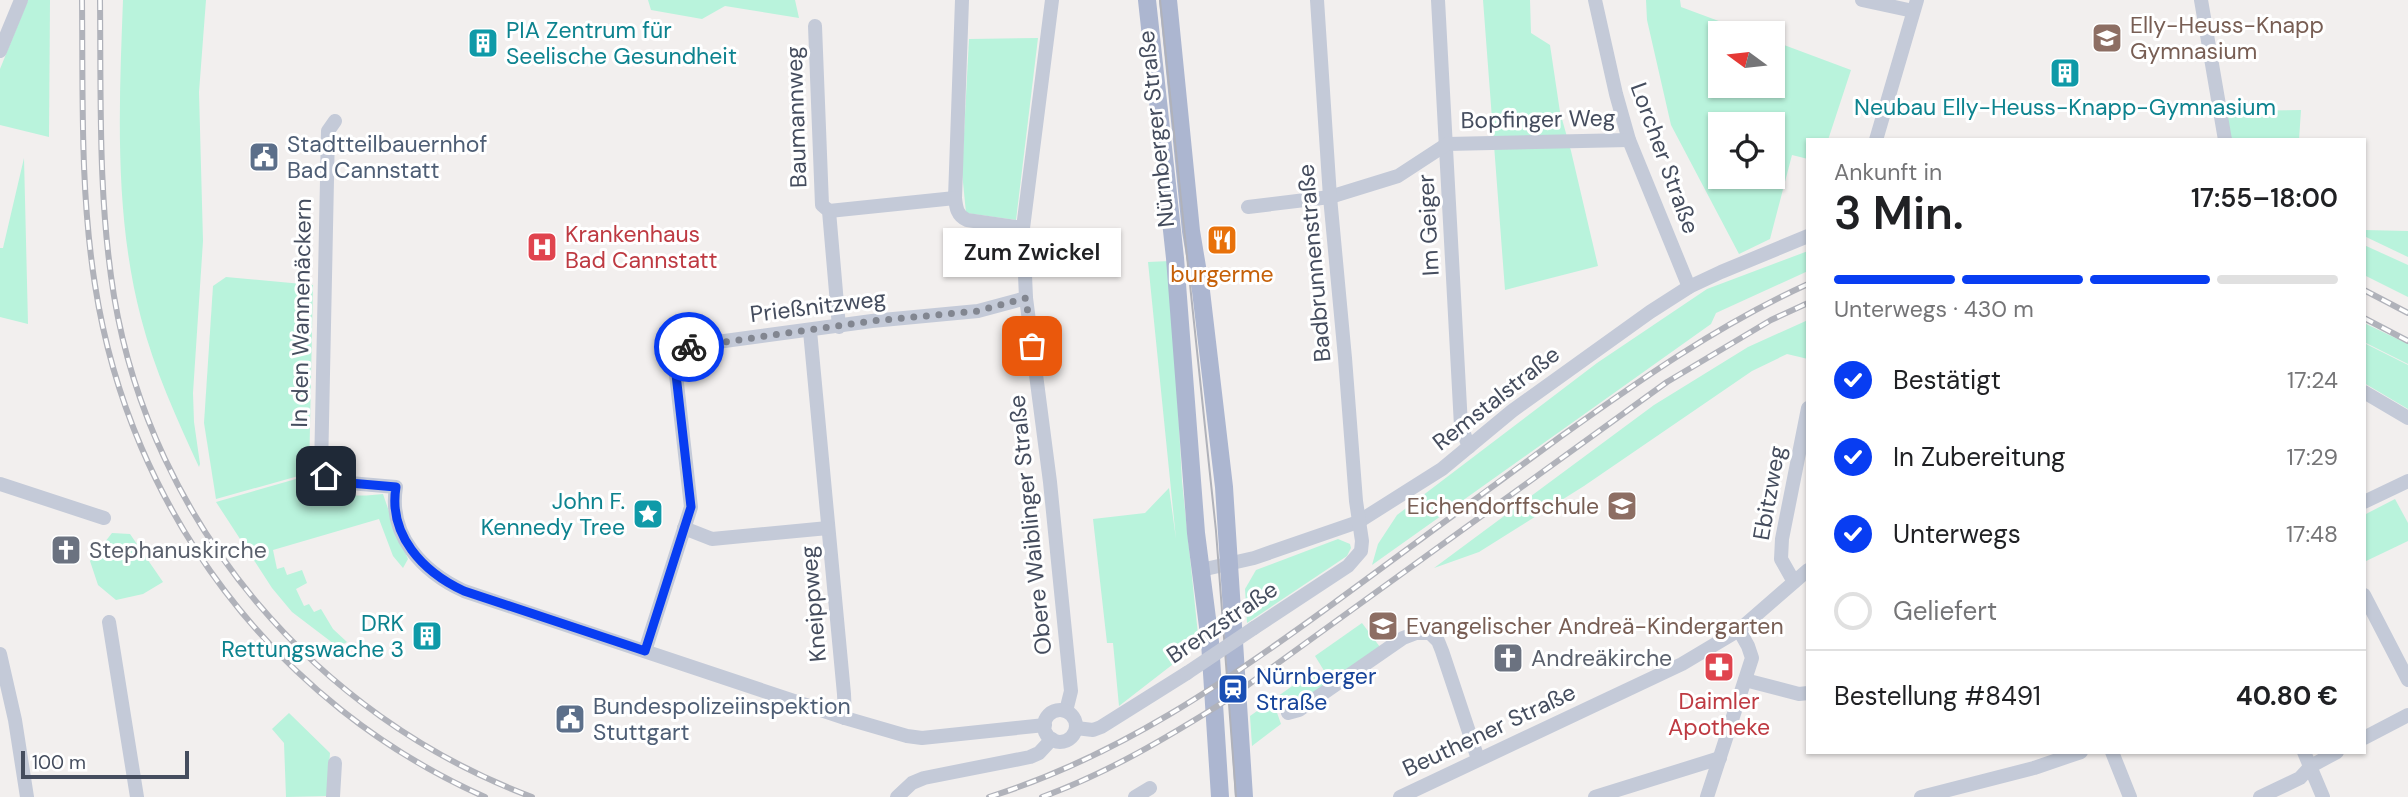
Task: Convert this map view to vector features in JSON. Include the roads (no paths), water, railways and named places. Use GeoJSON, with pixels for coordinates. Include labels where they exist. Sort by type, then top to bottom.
{"type":"FeatureCollection","features":[{"type":"Feature","properties":{"kind":"main road","name":"Nürnberger Straße"},"geometry":{"type":"LineString","coordinates":[[1147,0],[1175,258],[1191,489],[1212,661],[1220,797]]}},
{"type":"Feature","properties":{"kind":"main road","name":"Nürnberger Straße"},"geometry":{"type":"LineString","coordinates":[[1168,0],[1191,232],[1201,291],[1224,487],[1244,797]]}},
{"type":"Feature","properties":{"kind":"street"},"geometry":{"type":"LineString","coordinates":[[0,51],[21,0]]}},
{"type":"Feature","properties":{"kind":"street"},"geometry":{"type":"LineString","coordinates":[[962,0],[955,198],[957,210],[963,219],[1023,229]]}},
{"type":"Feature","properties":{"kind":"street","name":"Obere Waiblinger Straße"},"geometry":{"type":"LineString","coordinates":[[1052,0],[1023,229],[1026,298],[1050,482],[1071,691],[1066,711]]}},
{"type":"Feature","properties":{"kind":"street","name":"Badbrunnenstraße"},"geometry":{"type":"LineString","coordinates":[[1317,0],[1330,197],[1358,522]]}},
{"type":"Feature","properties":{"kind":"street","name":"Im Geiger"},"geometry":{"type":"LineString","coordinates":[[1438,0],[1461,426],[1469,447]]}},
{"type":"Feature","properties":{"kind":"street","name":"Lorcher Straße"},"geometry":{"type":"LineString","coordinates":[[1595,0],[1629,140],[1689,287]]}},
{"type":"Feature","properties":{"kind":"street"},"geometry":{"type":"LineString","coordinates":[[1863,0],[1915,5],[1877,138]]}},
{"type":"Feature","properties":{"kind":"street"},"geometry":{"type":"LineString","coordinates":[[2201,0],[2225,138]]}},
{"type":"Feature","properties":{"kind":"street","name":"Baumannweg"},"geometry":{"type":"LineString","coordinates":[[815,26],[822,205],[829,211],[839,327]]}},
{"type":"Feature","properties":{"kind":"street","name":"In den Wannenäckern"},"geometry":{"type":"LineString","coordinates":[[335,121],[328,131],[321,471],[331,480],[338,482],[396,487],[396,510],[404,537],[419,561],[442,580],[464,591],[645,651]]}},
{"type":"Feature","properties":{"kind":"street","name":"Bopfinger Weg"},"geometry":{"type":"LineString","coordinates":[[1447,144],[1629,140]]}},
{"type":"Feature","properties":{"kind":"street"},"geometry":{"type":"LineString","coordinates":[[1248,207],[1330,197],[1398,176],[1447,144]]}},
{"type":"Feature","properties":{"kind":"street"},"geometry":{"type":"LineString","coordinates":[[829,211],[955,198]]}},
{"type":"Feature","properties":{"kind":"street","name":"Remstalstraße"},"geometry":{"type":"LineString","coordinates":[[1201,570],[1254,558],[1358,522],[1401,497],[1600,346],[1689,287],[1806,237]]}},
{"type":"Feature","properties":{"kind":"street","name":"Prießnitzweg"},"geometry":{"type":"LineString","coordinates":[[645,651],[691,507],[673,348],[872,321],[978,311],[1026,298]]}},
{"type":"Feature","properties":{"kind":"street","name":"Kneippweg"},"geometry":{"type":"LineString","coordinates":[[810,331],[845,718]]}},
{"type":"Feature","properties":{"kind":"street"},"geometry":{"type":"LineString","coordinates":[[2366,393],[2408,418]]}},
{"type":"Feature","properties":{"kind":"street","name":"Ebitzweg"},"geometry":{"type":"LineString","coordinates":[[1794,582],[1781,559],[1782,540],[1806,418]]}},
{"type":"Feature","properties":{"kind":"street"},"geometry":{"type":"LineString","coordinates":[[0,484],[104,518]]}},
{"type":"Feature","properties":{"kind":"street"},"geometry":{"type":"LineString","coordinates":[[2366,501],[2406,486]]}},
{"type":"Feature","properties":{"kind":"street","name":"Brenzstraße"},"geometry":{"type":"LineString","coordinates":[[1076,728],[1093,730],[1101,727],[1326,582],[1357,558],[1362,541],[1358,522]]}},
{"type":"Feature","properties":{"kind":"street"},"geometry":{"type":"LineString","coordinates":[[684,528],[712,539],[828,528]]}},
{"type":"Feature","properties":{"kind":"street","name":"Beuthener Straße"},"geometry":{"type":"LineString","coordinates":[[1400,797],[1682,664],[1739,630],[1806,572]]}},
{"type":"Feature","properties":{"kind":"street"},"geometry":{"type":"LineString","coordinates":[[2366,599],[2408,680]]}},
{"type":"Feature","properties":{"kind":"street"},"geometry":{"type":"LineString","coordinates":[[109,622],[136,797]]}},
{"type":"Feature","properties":{"kind":"street"},"geometry":{"type":"LineString","coordinates":[[1707,797],[1752,658],[1739,630]]}},
{"type":"Feature","properties":{"kind":"street"},"geometry":{"type":"LineString","coordinates":[[1289,713],[1299,710],[1403,638],[1416,633],[1430,633],[1438,641],[1442,651],[1478,759]]}},
{"type":"Feature","properties":{"kind":"street"},"geometry":{"type":"LineString","coordinates":[[645,651],[907,736],[922,738],[1045,725]]}},
{"type":"Feature","properties":{"kind":"street"},"geometry":{"type":"LineString","coordinates":[[0,654],[15,720],[26,797]]}},
{"type":"Feature","properties":{"kind":"street"},"geometry":{"type":"LineString","coordinates":[[1745,680],[1798,694],[1806,693]]}},
{"type":"Feature","properties":{"kind":"street"},"geometry":{"type":"LineString","coordinates":[[1066,711],[1073,716],[1076,728],[1073,735],[1066,741],[1052,739],[1045,731],[1048,717],[1054,712],[1066,711]]}},
{"type":"Feature","properties":{"kind":"street"},"geometry":{"type":"LineString","coordinates":[[2366,737],[2408,715]]}},
{"type":"Feature","properties":{"kind":"street"},"geometry":{"type":"LineString","coordinates":[[897,797],[912,783],[924,778],[1030,757],[1039,753],[1052,739]]}},
{"type":"Feature","properties":{"kind":"street"},"geometry":{"type":"LineString","coordinates":[[1921,797],[2034,768],[2075,754]]}},
{"type":"Feature","properties":{"kind":"street"},"geometry":{"type":"LineString","coordinates":[[2113,754],[2130,797]]}},
{"type":"Feature","properties":{"kind":"street"},"geometry":{"type":"LineString","coordinates":[[2305,754],[2323,797]]}},
{"type":"Feature","properties":{"kind":"street"},"geometry":{"type":"LineString","coordinates":[[2260,797],[2300,778],[2311,766],[2333,754]]}},
{"type":"Feature","properties":{"kind":"street"},"geometry":{"type":"LineString","coordinates":[[1595,797],[1720,758]]}},
{"type":"Feature","properties":{"kind":"street"},"geometry":{"type":"LineString","coordinates":[[333,797],[335,763]]}},
{"type":"Feature","properties":{"kind":"street"},"geometry":{"type":"LineString","coordinates":[[1135,797],[1150,788]]}},
{"type":"Feature","properties":{"kind":"tram line"},"geometry":{"type":"LineString","coordinates":[[1160,0],[1216,531],[1236,797]]}},
{"type":"Feature","properties":{"kind":"railway"},"geometry":{"type":"LineString","coordinates":[[82,0],[85,179],[90,250],[113,368],[141,447],[179,522],[225,591],[279,654],[341,710],[410,758],[485,797]]}},
{"type":"Feature","properties":{"kind":"railway"},"geometry":{"type":"LineString","coordinates":[[100,0],[103,186],[114,296],[134,380],[165,459],[206,533],[256,602],[315,663],[381,717],[454,762],[532,797]]}},
{"type":"Feature","properties":{"kind":"railway"},"geometry":{"type":"LineString","coordinates":[[989,797],[1082,761],[1126,739],[1211,689],[1650,374],[1711,335],[1806,285]]}},
{"type":"Feature","properties":{"kind":"railway"},"geometry":{"type":"LineString","coordinates":[[2366,291],[2408,313]]}},
{"type":"Feature","properties":{"kind":"railway"},"geometry":{"type":"LineString","coordinates":[[1042,797],[1114,766],[1227,700],[1667,382],[1771,320],[1806,304]]}},
{"type":"Feature","properties":{"kind":"railway"},"geometry":{"type":"LineString","coordinates":[[2366,319],[2408,341]]}},
{"type":"Feature","properties":{"kind":"place","name":"Elly-Heuss-Knapp Gymnasium"},"geometry":{"type":"Point","coordinates":[2107,38]}},
{"type":"Feature","properties":{"kind":"place","name":"PIA Zentrum für Seelische Gesundheit"},"geometry":{"type":"Point","coordinates":[483,43]}},
{"type":"Feature","properties":{"kind":"place","name":"Neubau Elly-Heuss-Knapp-Gymnasium"},"geometry":{"type":"Point","coordinates":[2065,73]}},
{"type":"Feature","properties":{"kind":"place","name":"Stadtteilbauernhof Bad Cannstatt"},"geometry":{"type":"Point","coordinates":[264,157]}},
{"type":"Feature","properties":{"kind":"place","name":"burgerme"},"geometry":{"type":"Point","coordinates":[1222,240]}},
{"type":"Feature","properties":{"kind":"place","name":"Krankenhaus Bad Cannstatt"},"geometry":{"type":"Point","coordinates":[542,247]}},
{"type":"Feature","properties":{"kind":"place","name":"Zum Zwickel"},"geometry":{"type":"Point","coordinates":[1032,346]}},
{"type":"Feature","properties":{"kind":"place","name":"Eichendorffschule"},"geometry":{"type":"Point","coordinates":[1622,506]}},
{"type":"Feature","properties":{"kind":"place","name":"John F. Kennedy Tree"},"geometry":{"type":"Point","coordinates":[648,514]}},
{"type":"Feature","properties":{"kind":"place","name":"Stephanuskirche"},"geometry":{"type":"Point","coordinates":[66,550]}},
{"type":"Feature","properties":{"kind":"place","name":"Evangelischer Andreä-Kindergarten"},"geometry":{"type":"Point","coordinates":[1383,626]}},
{"type":"Feature","properties":{"kind":"place","name":"DRK Rettungswache 3"},"geometry":{"type":"Point","coordinates":[427,636]}},
{"type":"Feature","properties":{"kind":"place","name":"Andreäkirche"},"geometry":{"type":"Point","coordinates":[1508,658]}},
{"type":"Feature","properties":{"kind":"place","name":"Daimler Apotheke"},"geometry":{"type":"Point","coordinates":[1719,667]}},
{"type":"Feature","properties":{"kind":"place","name":"Nürnberger Straße"},"geometry":{"type":"Point","coordinates":[1233,689]}},
{"type":"Feature","properties":{"kind":"place","name":"Bundespolizeiinspektion Stuttgart"},"geometry":{"type":"Point","coordinates":[570,719]}}]}
